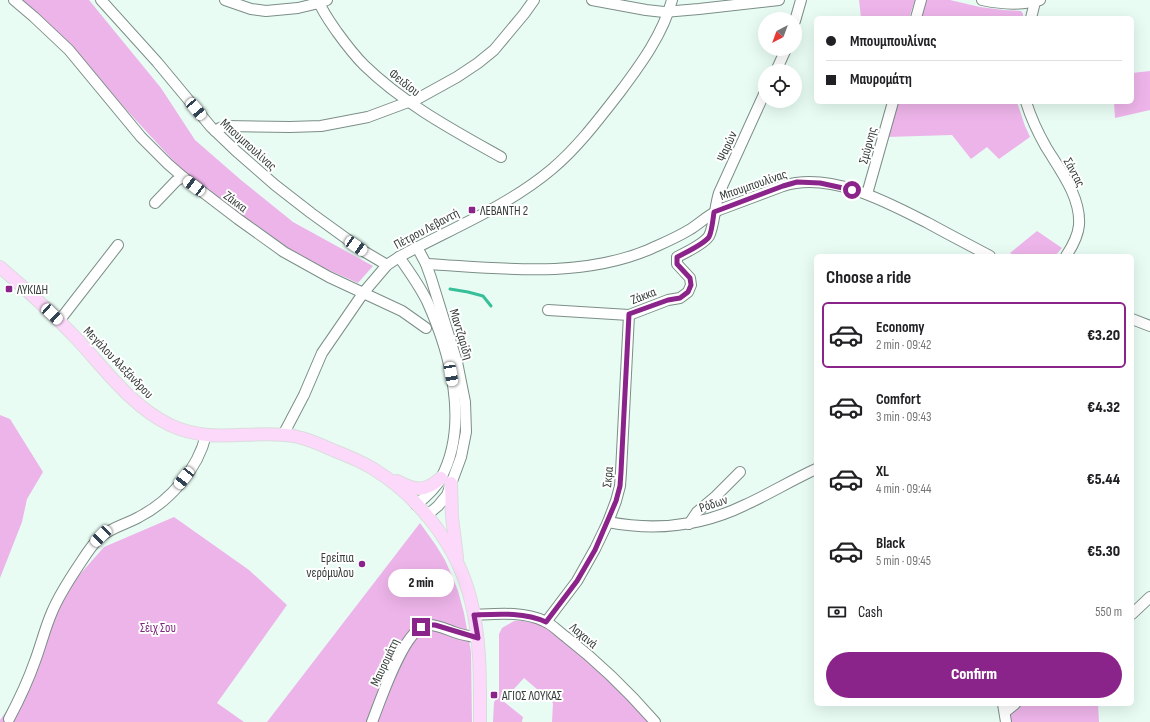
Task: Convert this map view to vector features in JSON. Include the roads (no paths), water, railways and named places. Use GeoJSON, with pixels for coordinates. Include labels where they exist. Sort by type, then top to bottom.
{"type":"FeatureCollection","features":[{"type":"Feature","properties":{"kind":"main road","name":"Μεγάλου Αλεξάνδρου"},"geometry":{"type":"LineString","coordinates":[[0,267],[60,321],[143,408],[173,426],[185,431],[206,435],[283,435],[302,438],[356,459],[374,469],[400,489],[426,516],[444,539],[458,562],[466,582],[478,638],[480,659],[480,722]]}},
{"type":"Feature","properties":{"kind":"main road"},"geometry":{"type":"LineString","coordinates":[[374,469],[409,487],[423,488],[446,480],[458,562]]}},
{"type":"Feature","properties":{"kind":"street","name":"Ζάκκα"},"geometry":{"type":"LineString","coordinates":[[14,0],[69,50],[141,137],[183,177],[284,252],[329,276],[402,311],[426,328]]}},
{"type":"Feature","properties":{"kind":"street","name":"Μπουμπουλίνας"},"geometry":{"type":"LineString","coordinates":[[101,0],[157,62],[214,131],[275,185],[311,213],[365,252],[388,265]]}},
{"type":"Feature","properties":{"kind":"street"},"geometry":{"type":"LineString","coordinates":[[225,0],[252,4],[266,11],[298,8],[321,1]]}},
{"type":"Feature","properties":{"kind":"street"},"geometry":{"type":"LineString","coordinates":[[214,131],[226,126],[326,126],[368,117],[410,102],[442,86],[487,56],[501,43],[534,0]]}},
{"type":"Feature","properties":{"kind":"street"},"geometry":{"type":"LineString","coordinates":[[592,0],[646,10],[669,12],[779,0]]}},
{"type":"Feature","properties":{"kind":"street","name":"Πέτρου Λεβαντή"},"geometry":{"type":"LineString","coordinates":[[283,435],[304,395],[322,353],[364,292],[388,265],[417,247],[508,200],[536,182],[563,160],[633,74],[660,32],[669,12],[672,0]]}},
{"type":"Feature","properties":{"kind":"street"},"geometry":{"type":"LineString","coordinates":[[798,12],[801,0]]}},
{"type":"Feature","properties":{"kind":"street"},"geometry":{"type":"LineString","coordinates":[[917,16],[921,0]]}},
{"type":"Feature","properties":{"kind":"street"},"geometry":{"type":"LineString","coordinates":[[982,0],[1006,3],[1037,1],[1032,16]]}},
{"type":"Feature","properties":{"kind":"street","name":"Φειδίου"},"geometry":{"type":"LineString","coordinates":[[321,1],[325,13],[345,42],[364,65],[391,88],[432,118],[501,156]]}},
{"type":"Feature","properties":{"kind":"street","name":"Σμύρνης"},"geometry":{"type":"LineString","coordinates":[[867,194],[891,104]]}},
{"type":"Feature","properties":{"kind":"street","name":"Σάντας"},"geometry":{"type":"LineString","coordinates":[[1027,104],[1036,128],[1074,196],[1078,208],[1078,232],[1067,254]]}},
{"type":"Feature","properties":{"kind":"street","name":"Ψαρών"},"geometry":{"type":"LineString","coordinates":[[714,212],[717,198],[726,176],[758,107]]}},
{"type":"Feature","properties":{"kind":"street"},"geometry":{"type":"LineString","coordinates":[[155,203],[176,181],[183,177]]}},
{"type":"Feature","properties":{"kind":"street","name":"Μπουμπουλίνας"},"geometry":{"type":"LineString","coordinates":[[426,264],[531,269],[594,266],[624,259],[652,248],[684,233],[714,212],[797,182],[828,184],[867,194],[904,211],[986,254]]}},
{"type":"Feature","properties":{"kind":"street","name":"Ζάκκα"},"geometry":{"type":"LineString","coordinates":[[548,310],[629,314],[668,300],[680,298],[688,292],[691,285],[690,278],[677,264],[677,257],[709,237],[714,212]]}},
{"type":"Feature","properties":{"kind":"street"},"geometry":{"type":"LineString","coordinates":[[60,321],[118,245]]}},
{"type":"Feature","properties":{"kind":"street","name":"Μαντζαρίδη"},"geometry":{"type":"LineString","coordinates":[[416,505],[446,480],[461,457],[466,432],[465,402],[457,362],[426,264],[417,247]]}},
{"type":"Feature","properties":{"kind":"street","name":"Μαντζαρίδη"},"geometry":{"type":"LineString","coordinates":[[399,257],[426,300],[449,363],[453,384],[454,430],[446,480],[447,495],[443,501],[426,516]]}},
{"type":"Feature","properties":{"kind":"street","name":"Σκρα"},"geometry":{"type":"LineString","coordinates":[[546,622],[586,567],[608,522],[616,501],[620,486],[629,314]]}},
{"type":"Feature","properties":{"kind":"street"},"geometry":{"type":"LineString","coordinates":[[1134,321],[1150,326]]}},
{"type":"Feature","properties":{"kind":"street"},"geometry":{"type":"LineString","coordinates":[[9,719],[28,680],[56,602],[64,587],[89,550],[94,543],[108,531],[148,512],[173,493],[195,463],[203,448],[206,435]]}},
{"type":"Feature","properties":{"kind":"street","name":"Ρόδων"},"geometry":{"type":"LineString","coordinates":[[608,522],[650,526],[673,526],[717,517],[744,506],[814,470]]}},
{"type":"Feature","properties":{"kind":"street"},"geometry":{"type":"LineString","coordinates":[[688,524],[693,517],[740,472]]}},
{"type":"Feature","properties":{"kind":"street"},"geometry":{"type":"LineString","coordinates":[[1134,612],[1150,597]]}},
{"type":"Feature","properties":{"kind":"street","name":"Λαχανά"},"geometry":{"type":"LineString","coordinates":[[474,615],[520,615],[546,622],[571,641],[603,669],[655,722]]}},
{"type":"Feature","properties":{"kind":"street","name":"Μαυρομάτη"},"geometry":{"type":"LineString","coordinates":[[372,722],[400,656],[408,641],[418,629],[424,625],[435,625],[478,638]]}},
{"type":"Feature","properties":{"kind":"street"},"geometry":{"type":"LineString","coordinates":[[1005,713],[1013,706]]}},
{"type":"Feature","properties":{"kind":"waterway"},"geometry":{"type":"LineString","coordinates":[[450,289],[483,296],[491,306]]}},
{"type":"Feature","properties":{"kind":"place","name":"ΛΕΒΑΝΤΗ 2"},"geometry":{"type":"Point","coordinates":[472,210]}},
{"type":"Feature","properties":{"kind":"place","name":"ΛΥΚΙΔΗ"},"geometry":{"type":"Point","coordinates":[9,289]}},
{"type":"Feature","properties":{"kind":"place","name":"Ερείπια νερόμυλου"},"geometry":{"type":"Point","coordinates":[362,564]}},
{"type":"Feature","properties":{"kind":"place","name":"ΑΓΙΟΣ ΛΟΥΚΑΣ"},"geometry":{"type":"Point","coordinates":[494,695]}},
{"type":"Feature","properties":{"kind":"park label","name":"Σέιχ Σου"},"geometry":{"type":"Point","coordinates":[158,627]}}]}
